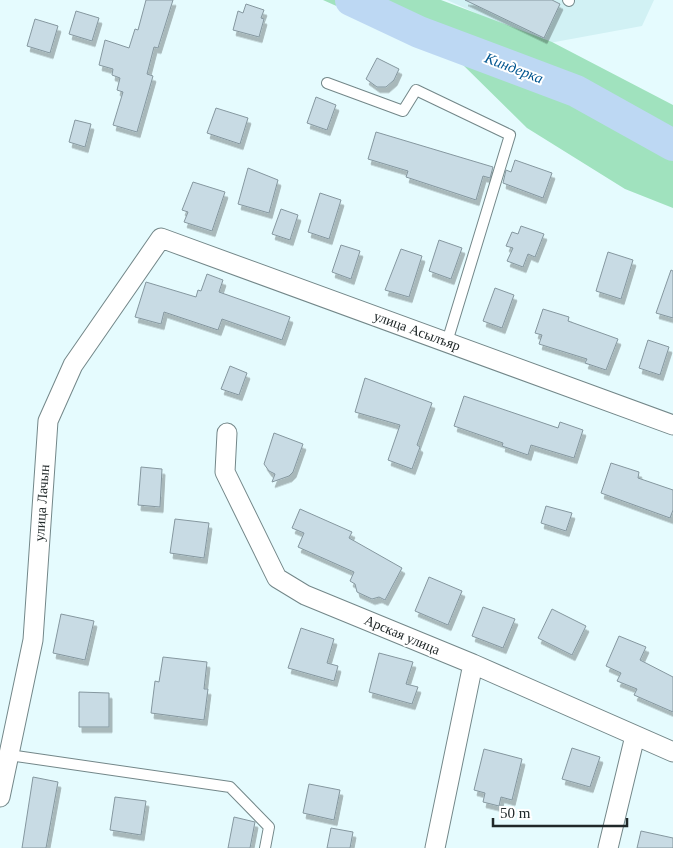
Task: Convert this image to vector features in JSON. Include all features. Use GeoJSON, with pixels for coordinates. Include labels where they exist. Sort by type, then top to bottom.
{"type":"FeatureCollection","features":[{"type":"Feature","properties":{"kind":"street","name":"улица Асылъяр"},"geometry":{"type":"LineString","coordinates":[[161,238],[673,424]]}},
{"type":"Feature","properties":{"kind":"street","name":"улица Лачын"},"geometry":{"type":"LineString","coordinates":[[0,797],[33,640],[48,421],[73,365],[161,238]]}},
{"type":"Feature","properties":{"kind":"street","name":"Арская улица"},"geometry":{"type":"LineString","coordinates":[[227,433],[225,472],[277,578],[305,595],[473,664],[673,752]]}},
{"type":"Feature","properties":{"kind":"street"},"geometry":{"type":"LineString","coordinates":[[435,848],[473,664]]}},
{"type":"Feature","properties":{"kind":"street"},"geometry":{"type":"LineString","coordinates":[[608,848],[635,736]]}},
{"type":"Feature","properties":{"kind":"lane"},"geometry":{"type":"LineString","coordinates":[[327,83],[403,111],[416,90],[510,136],[447,342]]}},
{"type":"Feature","properties":{"kind":"lane"},"geometry":{"type":"LineString","coordinates":[[9,755],[230,787],[269,827],[265,848]]}},
{"type":"Feature","properties":{"kind":"shaded area"},"geometry":{"type":"Polygon","coordinates":[[[447,0],[654,0],[642,26],[544,44],[447,0]]]}},
{"type":"Feature","properties":{"kind":"green space"},"geometry":{"type":"Polygon","coordinates":[[[323,0],[441,0],[552,42],[673,105],[673,208],[625,189],[527,128],[459,61],[323,0]]]}},
{"type":"Feature","properties":{"kind":"building"},"geometry":{"type":"Polygon","coordinates":[[[146,0],[173,0],[158,48],[154,47],[147,74],[153,76],[137,132],[113,125],[123,92],[117,90],[120,78],[112,75],[113,69],[99,65],[105,40],[129,48],[135,29],[138,30],[146,0]]]}},
{"type":"Feature","properties":{"kind":"building"},"geometry":{"type":"Polygon","coordinates":[[[465,0],[552,0],[560,4],[544,38],[465,0]]]}},
{"type":"Feature","properties":{"kind":"building"},"geometry":{"type":"Polygon","coordinates":[[[246,4],[264,10],[261,18],[264,19],[259,37],[233,30],[238,11],[243,13],[246,4]]]}},
{"type":"Feature","properties":{"kind":"building"},"geometry":{"type":"Polygon","coordinates":[[[76,11],[99,18],[92,41],[69,34],[76,11]]]}},
{"type":"Feature","properties":{"kind":"building"},"geometry":{"type":"Polygon","coordinates":[[[35,19],[58,26],[50,53],[27,46],[35,19]]]}},
{"type":"Feature","properties":{"kind":"building"},"geometry":{"type":"Polygon","coordinates":[[[377,58],[399,69],[394,80],[386,87],[377,87],[366,79],[377,58]]]}},
{"type":"Feature","properties":{"kind":"building"},"geometry":{"type":"Polygon","coordinates":[[[316,97],[336,105],[327,130],[307,123],[316,97]]]}},
{"type":"Feature","properties":{"kind":"building"},"geometry":{"type":"Polygon","coordinates":[[[216,108],[248,118],[240,144],[207,133],[216,108]]]}},
{"type":"Feature","properties":{"kind":"building"},"geometry":{"type":"Polygon","coordinates":[[[75,120],[91,124],[85,147],[69,142],[75,120]]]}},
{"type":"Feature","properties":{"kind":"building"},"geometry":{"type":"Polygon","coordinates":[[[376,132],[493,167],[490,178],[483,176],[476,200],[406,177],[408,171],[368,159],[376,132]]]}},
{"type":"Feature","properties":{"kind":"building"},"geometry":{"type":"Polygon","coordinates":[[[515,160],[552,173],[543,198],[503,183],[506,170],[511,172],[515,160]]]}},
{"type":"Feature","properties":{"kind":"building"},"geometry":{"type":"Polygon","coordinates":[[[248,168],[278,180],[269,213],[238,204],[248,168]]]}},
{"type":"Feature","properties":{"kind":"building"},"geometry":{"type":"Polygon","coordinates":[[[193,182],[225,192],[212,231],[184,222],[188,212],[182,210],[193,182]]]}},
{"type":"Feature","properties":{"kind":"building"},"geometry":{"type":"Polygon","coordinates":[[[320,193],[341,200],[329,239],[308,232],[320,193]]]}},
{"type":"Feature","properties":{"kind":"building"},"geometry":{"type":"Polygon","coordinates":[[[281,209],[298,215],[290,240],[272,234],[281,209]]]}},
{"type":"Feature","properties":{"kind":"building"},"geometry":{"type":"Polygon","coordinates":[[[521,226],[544,234],[535,257],[528,254],[523,267],[507,261],[513,248],[506,246],[512,232],[518,234],[521,226]]]}},
{"type":"Feature","properties":{"kind":"building"},"geometry":{"type":"Polygon","coordinates":[[[439,240],[462,248],[451,279],[429,271],[439,240]]]}},
{"type":"Feature","properties":{"kind":"building"},"geometry":{"type":"Polygon","coordinates":[[[341,245],[360,251],[351,279],[332,272],[341,245]]]}},
{"type":"Feature","properties":{"kind":"building"},"geometry":{"type":"Polygon","coordinates":[[[401,249],[422,256],[409,297],[385,290],[401,249]]]}},
{"type":"Feature","properties":{"kind":"building"},"geometry":{"type":"Polygon","coordinates":[[[608,252],[633,260],[621,299],[596,291],[608,252]]]}},
{"type":"Feature","properties":{"kind":"building"},"geometry":{"type":"Polygon","coordinates":[[[671,270],[673,271],[673,318],[656,313],[671,270]]]}},
{"type":"Feature","properties":{"kind":"building"},"geometry":{"type":"Polygon","coordinates":[[[207,274],[223,280],[219,292],[290,317],[282,340],[222,319],[218,330],[164,312],[161,324],[135,317],[146,282],[196,297],[198,290],[201,291],[207,274]]]}},
{"type":"Feature","properties":{"kind":"building"},"geometry":{"type":"Polygon","coordinates":[[[495,288],[514,295],[502,328],[483,321],[495,288]]]}},
{"type":"Feature","properties":{"kind":"building"},"geometry":{"type":"Polygon","coordinates":[[[543,309],[569,317],[568,321],[618,339],[606,370],[585,363],[587,359],[539,344],[542,335],[535,333],[543,309]]]}},
{"type":"Feature","properties":{"kind":"building"},"geometry":{"type":"Polygon","coordinates":[[[648,340],[669,347],[660,375],[639,368],[648,340]]]}},
{"type":"Feature","properties":{"kind":"building"},"geometry":{"type":"Polygon","coordinates":[[[230,366],[247,373],[239,395],[221,389],[230,366]]]}},
{"type":"Feature","properties":{"kind":"building"},"geometry":{"type":"Polygon","coordinates":[[[365,378],[432,403],[417,445],[420,447],[412,469],[388,460],[400,425],[355,412],[365,378]]]}},
{"type":"Feature","properties":{"kind":"building"},"geometry":{"type":"Polygon","coordinates":[[[464,396],[558,428],[560,422],[583,430],[574,458],[531,445],[528,455],[502,446],[503,443],[454,426],[464,396]]]}},
{"type":"Feature","properties":{"kind":"building"},"geometry":{"type":"Polygon","coordinates":[[[274,433],[303,444],[293,472],[289,476],[272,482],[275,474],[269,471],[264,464],[274,433]]]}},
{"type":"Feature","properties":{"kind":"building"},"geometry":{"type":"Polygon","coordinates":[[[611,463],[639,472],[638,478],[673,490],[673,510],[670,518],[601,493],[611,463]]]}},
{"type":"Feature","properties":{"kind":"building"},"geometry":{"type":"Polygon","coordinates":[[[141,467],[162,469],[160,507],[138,505],[141,467]]]}},
{"type":"Feature","properties":{"kind":"building"},"geometry":{"type":"Polygon","coordinates":[[[546,506],[572,513],[566,531],[541,523],[546,506]]]}},
{"type":"Feature","properties":{"kind":"building"},"geometry":{"type":"Polygon","coordinates":[[[300,509],[352,532],[349,538],[402,568],[385,600],[379,597],[372,599],[357,592],[355,584],[350,581],[354,572],[298,547],[304,533],[292,528],[300,509]]]}},
{"type":"Feature","properties":{"kind":"building"},"geometry":{"type":"Polygon","coordinates":[[[175,519],[209,523],[204,558],[170,553],[175,519]]]}},
{"type":"Feature","properties":{"kind":"building"},"geometry":{"type":"Polygon","coordinates":[[[429,577],[462,591],[448,625],[415,611],[429,577]]]}},
{"type":"Feature","properties":{"kind":"building"},"geometry":{"type":"Polygon","coordinates":[[[483,607],[515,619],[503,648],[472,636],[483,607]]]}},
{"type":"Feature","properties":{"kind":"building"},"geometry":{"type":"Polygon","coordinates":[[[552,609],[586,626],[572,655],[538,638],[552,609]]]}},
{"type":"Feature","properties":{"kind":"building"},"geometry":{"type":"Polygon","coordinates":[[[61,614],[94,621],[85,660],[53,653],[61,614]]]}},
{"type":"Feature","properties":{"kind":"building"},"geometry":{"type":"Polygon","coordinates":[[[301,628],[334,639],[327,663],[338,666],[334,681],[288,668],[301,628]]]}},
{"type":"Feature","properties":{"kind":"building"},"geometry":{"type":"Polygon","coordinates":[[[619,636],[646,647],[640,660],[673,677],[673,712],[634,695],[637,689],[617,681],[621,673],[606,666],[619,636]]]}},
{"type":"Feature","properties":{"kind":"building"},"geometry":{"type":"Polygon","coordinates":[[[379,653],[413,662],[406,684],[418,687],[412,704],[369,692],[379,653]]]}},
{"type":"Feature","properties":{"kind":"building"},"geometry":{"type":"Polygon","coordinates":[[[163,657],[207,662],[204,689],[208,689],[204,720],[151,713],[155,681],[159,682],[163,657]]]}},
{"type":"Feature","properties":{"kind":"building"},"geometry":{"type":"Polygon","coordinates":[[[79,692],[109,693],[109,727],[79,727],[79,692]]]}},
{"type":"Feature","properties":{"kind":"building"},"geometry":{"type":"Polygon","coordinates":[[[572,748],[600,757],[590,787],[562,779],[572,748]]]}},
{"type":"Feature","properties":{"kind":"building"},"geometry":{"type":"Polygon","coordinates":[[[484,749],[522,759],[512,800],[501,797],[499,806],[483,802],[485,793],[474,790],[484,749]]]}},
{"type":"Feature","properties":{"kind":"building"},"geometry":{"type":"Polygon","coordinates":[[[33,777],[58,782],[46,848],[22,848],[33,777]]]}},
{"type":"Feature","properties":{"kind":"building"},"geometry":{"type":"Polygon","coordinates":[[[309,784],[340,790],[334,820],[303,813],[309,784]]]}},
{"type":"Feature","properties":{"kind":"building"},"geometry":{"type":"Polygon","coordinates":[[[115,797],[146,801],[141,835],[110,830],[115,797]]]}},
{"type":"Feature","properties":{"kind":"building"},"geometry":{"type":"Polygon","coordinates":[[[234,817],[255,822],[250,848],[228,848],[234,817]]]}},
{"type":"Feature","properties":{"kind":"building"},"geometry":{"type":"Polygon","coordinates":[[[331,828],[353,832],[350,848],[327,848],[331,828]]]}},
{"type":"Feature","properties":{"kind":"building"},"geometry":{"type":"Polygon","coordinates":[[[641,831],[673,838],[673,848],[637,848],[641,831]]]}},
{"type":"Feature","properties":{"kind":"waterway","name":"Киндерка"},"geometry":{"type":"LineString","coordinates":[[351,0],[419,32],[576,91],[673,145]]}}]}
